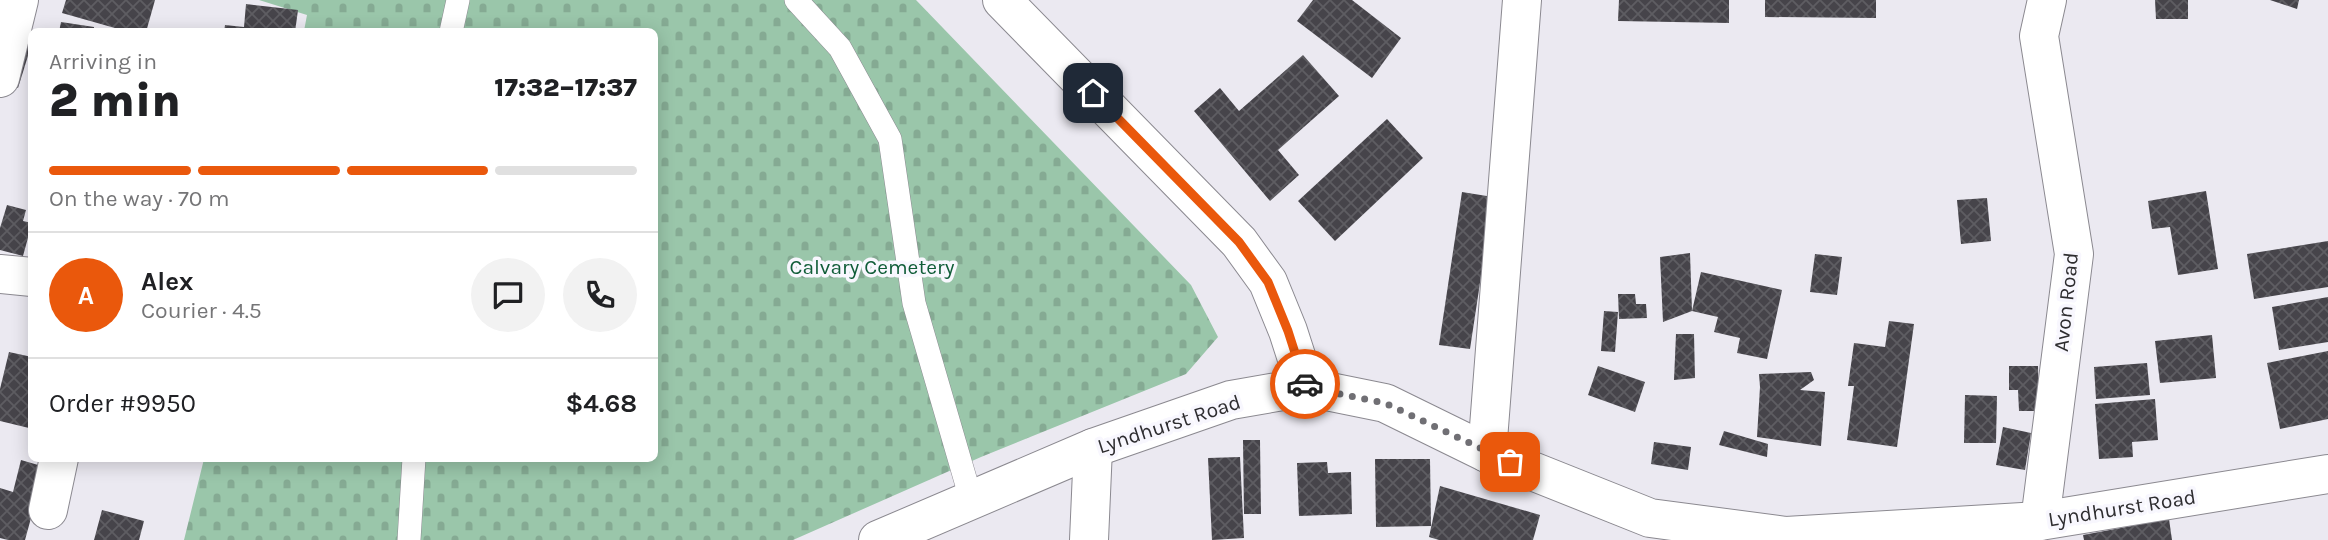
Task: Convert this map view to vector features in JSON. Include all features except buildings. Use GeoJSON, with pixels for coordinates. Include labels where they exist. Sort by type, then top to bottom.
{"type":"FeatureCollection","features":[{"type":"Feature","properties":{"kind":"street"},"geometry":{"type":"LineString","coordinates":[[0,78],[19,0]]}},
{"type":"Feature","properties":{"kind":"street"},"geometry":{"type":"LineString","coordinates":[[1002,0],[1239,242],[1268,282],[1288,331],[1306,387]]}},
{"type":"Feature","properties":{"kind":"street"},"geometry":{"type":"LineString","coordinates":[[1486,453],[1522,0]]}},
{"type":"Feature","properties":{"kind":"street","name":"Avon Road"},"geometry":{"type":"LineString","coordinates":[[2040,521],[2074,254],[2039,36],[2047,0]]}},
{"type":"Feature","properties":{"kind":"street"},"geometry":{"type":"LineString","coordinates":[[0,274],[28,276]]}},
{"type":"Feature","properties":{"kind":"street","name":"Lyndhurst Road"},"geometry":{"type":"LineString","coordinates":[[878,540],[1093,448],[1231,400],[1306,387],[1385,403],[1650,529],[1786,536],[2040,521],[2328,474]]}},
{"type":"Feature","properties":{"kind":"street"},"geometry":{"type":"LineString","coordinates":[[1089,540],[1093,448]]}},
{"type":"Feature","properties":{"kind":"street"},"geometry":{"type":"LineString","coordinates":[[48,510],[58,462]]}},
{"type":"Feature","properties":{"kind":"lane"},"geometry":{"type":"LineString","coordinates":[[452,28],[457,0]]}},
{"type":"Feature","properties":{"kind":"lane"},"geometry":{"type":"LineString","coordinates":[[796,0],[840,48],[890,139],[914,303],[971,499]]}},
{"type":"Feature","properties":{"kind":"lane"},"geometry":{"type":"LineString","coordinates":[[409,540],[414,462]]}},
{"type":"Feature","properties":{"kind":"green space","name":"Calvary Cemetery"},"geometry":{"type":"Polygon","coordinates":[[[259,0],[916,0],[1191,285],[1218,337],[1186,374],[981,457],[793,540],[184,540],[203,462],[658,462],[658,28],[305,28],[307,15],[259,0]]]}},
{"type":"Feature","properties":{"kind":"way so far"},"geometry":{"type":"LineString","coordinates":[[1305,384],[1306,387],[1385,403],[1486,453],[1510,462]]}},
{"type":"Feature","properties":{"kind":"route"},"geometry":{"type":"LineString","coordinates":[[1093,93],[1239,242],[1268,282],[1305,384]]}}]}
